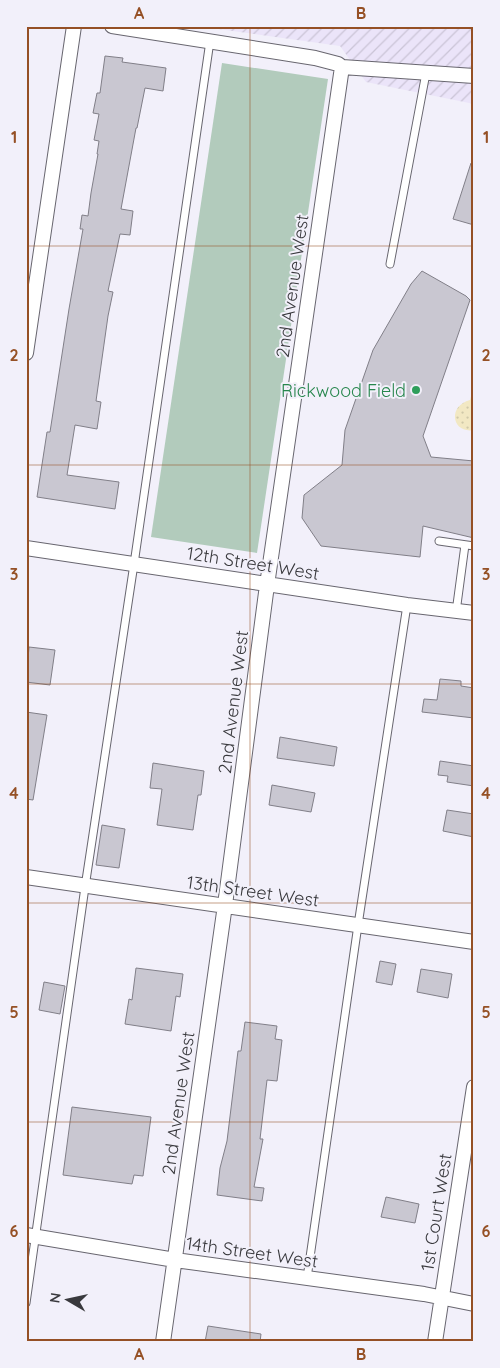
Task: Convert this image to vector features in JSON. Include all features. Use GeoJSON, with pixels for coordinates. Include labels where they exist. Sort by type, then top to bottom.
{"type":"FeatureCollection","features":[{"type":"Feature","properties":{"kind":"street"},"geometry":{"type":"LineString","coordinates":[[26,353],[74,26]]}},
{"type":"Feature","properties":{"kind":"street"},"geometry":{"type":"LineString","coordinates":[[112,26],[315,58],[338,64],[342,67],[474,76]]}},
{"type":"Feature","properties":{"kind":"street","name":"2nd Avenue West"},"geometry":{"type":"LineString","coordinates":[[163,1342],[225,905],[267,585],[342,67]]}},
{"type":"Feature","properties":{"kind":"street","name":"12th Street West"},"geometry":{"type":"LineString","coordinates":[[26,548],[267,585],[474,613]]}},
{"type":"Feature","properties":{"kind":"street","name":"13th Street West"},"geometry":{"type":"LineString","coordinates":[[26,877],[474,942]]}},
{"type":"Feature","properties":{"kind":"street","name":"1st Court West"},"geometry":{"type":"LineString","coordinates":[[435,1342],[474,1087]]}},
{"type":"Feature","properties":{"kind":"street","name":"14th Street West"},"geometry":{"type":"LineString","coordinates":[[31,1236],[175,1260],[474,1304]]}},
{"type":"Feature","properties":{"kind":"lane"},"geometry":{"type":"LineString","coordinates":[[26,1303],[31,1236],[134,564],[210,41]]}},
{"type":"Feature","properties":{"kind":"lane"},"geometry":{"type":"LineString","coordinates":[[390,264],[426,73]]}},
{"type":"Feature","properties":{"kind":"lane"},"geometry":{"type":"LineString","coordinates":[[439,541],[474,546]]}},
{"type":"Feature","properties":{"kind":"lane"},"geometry":{"type":"LineString","coordinates":[[456,612],[465,545]]}},
{"type":"Feature","properties":{"kind":"lane"},"geometry":{"type":"LineString","coordinates":[[307,1278],[407,605]]}},
{"type":"Feature","properties":{"kind":"shaded area"},"geometry":{"type":"Polygon","coordinates":[[[197,26],[474,26],[474,104],[366,82],[340,46],[197,26]]]}},
{"type":"Feature","properties":{"kind":"green space"},"geometry":{"type":"Polygon","coordinates":[[[222,63],[328,79],[257,553],[151,537],[222,63]]]}},
{"type":"Feature","properties":{"kind":"sand"},"geometry":{"type":"Polygon","coordinates":[[[474,385],[474,430],[467,430],[457,424],[455,413],[463,403],[470,400],[474,385]]]}},
{"type":"Feature","properties":{"kind":"building"},"geometry":{"type":"Polygon","coordinates":[[[105,56],[123,58],[122,62],[166,68],[163,91],[145,88],[136,128],[121,209],[133,211],[130,235],[120,234],[108,291],[113,292],[96,401],[101,402],[97,429],[75,425],[67,475],[119,482],[115,509],[37,497],[47,432],[50,432],[83,229],[80,229],[82,215],[88,216],[98,154],[99,141],[94,140],[99,114],[93,113],[97,93],[100,93],[105,56]]]}},
{"type":"Feature","properties":{"kind":"building"},"geometry":{"type":"Polygon","coordinates":[[[471,163],[474,164],[474,225],[453,219],[471,163]]]}},
{"type":"Feature","properties":{"kind":"building","name":"Rickwood Field"},"geometry":{"type":"Polygon","coordinates":[[[422,271],[470,300],[423,436],[431,457],[474,461],[474,538],[423,526],[420,557],[321,546],[302,518],[304,495],[342,465],[345,430],[373,350],[411,284],[422,271]]]}},
{"type":"Feature","properties":{"kind":"building"},"geometry":{"type":"Polygon","coordinates":[[[29,647],[55,650],[50,685],[26,682],[29,647]]]}},
{"type":"Feature","properties":{"kind":"building"},"geometry":{"type":"Polygon","coordinates":[[[440,679],[461,681],[461,686],[474,688],[474,718],[422,712],[424,699],[437,700],[440,679]]]}},
{"type":"Feature","properties":{"kind":"building"},"geometry":{"type":"Polygon","coordinates":[[[26,712],[47,715],[33,800],[26,799],[26,712]]]}},
{"type":"Feature","properties":{"kind":"building"},"geometry":{"type":"Polygon","coordinates":[[[280,737],[337,747],[334,766],[277,758],[280,737]]]}},
{"type":"Feature","properties":{"kind":"building"},"geometry":{"type":"Polygon","coordinates":[[[440,761],[474,766],[474,786],[447,782],[448,776],[438,775],[440,761]]]}},
{"type":"Feature","properties":{"kind":"building"},"geometry":{"type":"Polygon","coordinates":[[[153,763],[204,771],[193,830],[157,825],[162,789],[150,788],[153,763]]]}},
{"type":"Feature","properties":{"kind":"building"},"geometry":{"type":"Polygon","coordinates":[[[272,785],[315,793],[311,812],[269,805],[272,785]]]}},
{"type":"Feature","properties":{"kind":"building"},"geometry":{"type":"Polygon","coordinates":[[[447,810],[474,814],[474,837],[443,831],[447,810]]]}},
{"type":"Feature","properties":{"kind":"building"},"geometry":{"type":"Polygon","coordinates":[[[102,825],[125,829],[119,868],[96,865],[102,825]]]}},
{"type":"Feature","properties":{"kind":"building"},"geometry":{"type":"Polygon","coordinates":[[[380,961],[396,964],[392,985],[376,982],[380,961]]]}},
{"type":"Feature","properties":{"kind":"building"},"geometry":{"type":"Polygon","coordinates":[[[136,968],[183,974],[180,997],[176,996],[171,1031],[125,1024],[129,999],[132,1000],[136,968]]]}},
{"type":"Feature","properties":{"kind":"building"},"geometry":{"type":"Polygon","coordinates":[[[421,969],[452,974],[448,998],[417,992],[421,969]]]}},
{"type":"Feature","properties":{"kind":"building"},"geometry":{"type":"Polygon","coordinates":[[[44,982],[65,986],[60,1014],[39,1010],[44,982]]]}},
{"type":"Feature","properties":{"kind":"building"},"geometry":{"type":"Polygon","coordinates":[[[245,1022],[277,1026],[275,1039],[282,1040],[277,1081],[267,1080],[260,1139],[263,1139],[254,1187],[264,1188],[262,1201],[217,1195],[220,1168],[227,1141],[238,1051],[241,1051],[245,1022]]]}},
{"type":"Feature","properties":{"kind":"building"},"geometry":{"type":"Polygon","coordinates":[[[72,1107],[151,1117],[143,1176],[134,1175],[132,1184],[63,1175],[72,1107]]]}},
{"type":"Feature","properties":{"kind":"building"},"geometry":{"type":"Polygon","coordinates":[[[386,1197],[419,1204],[415,1223],[381,1217],[386,1197]]]}},
{"type":"Feature","properties":{"kind":"building"},"geometry":{"type":"Polygon","coordinates":[[[208,1326],[261,1334],[260,1342],[205,1342],[208,1326]]]}},
{"type":"Feature","properties":{"kind":"place","name":"Rickwood Field"},"geometry":{"type":"Point","coordinates":[416,390]}}]}
